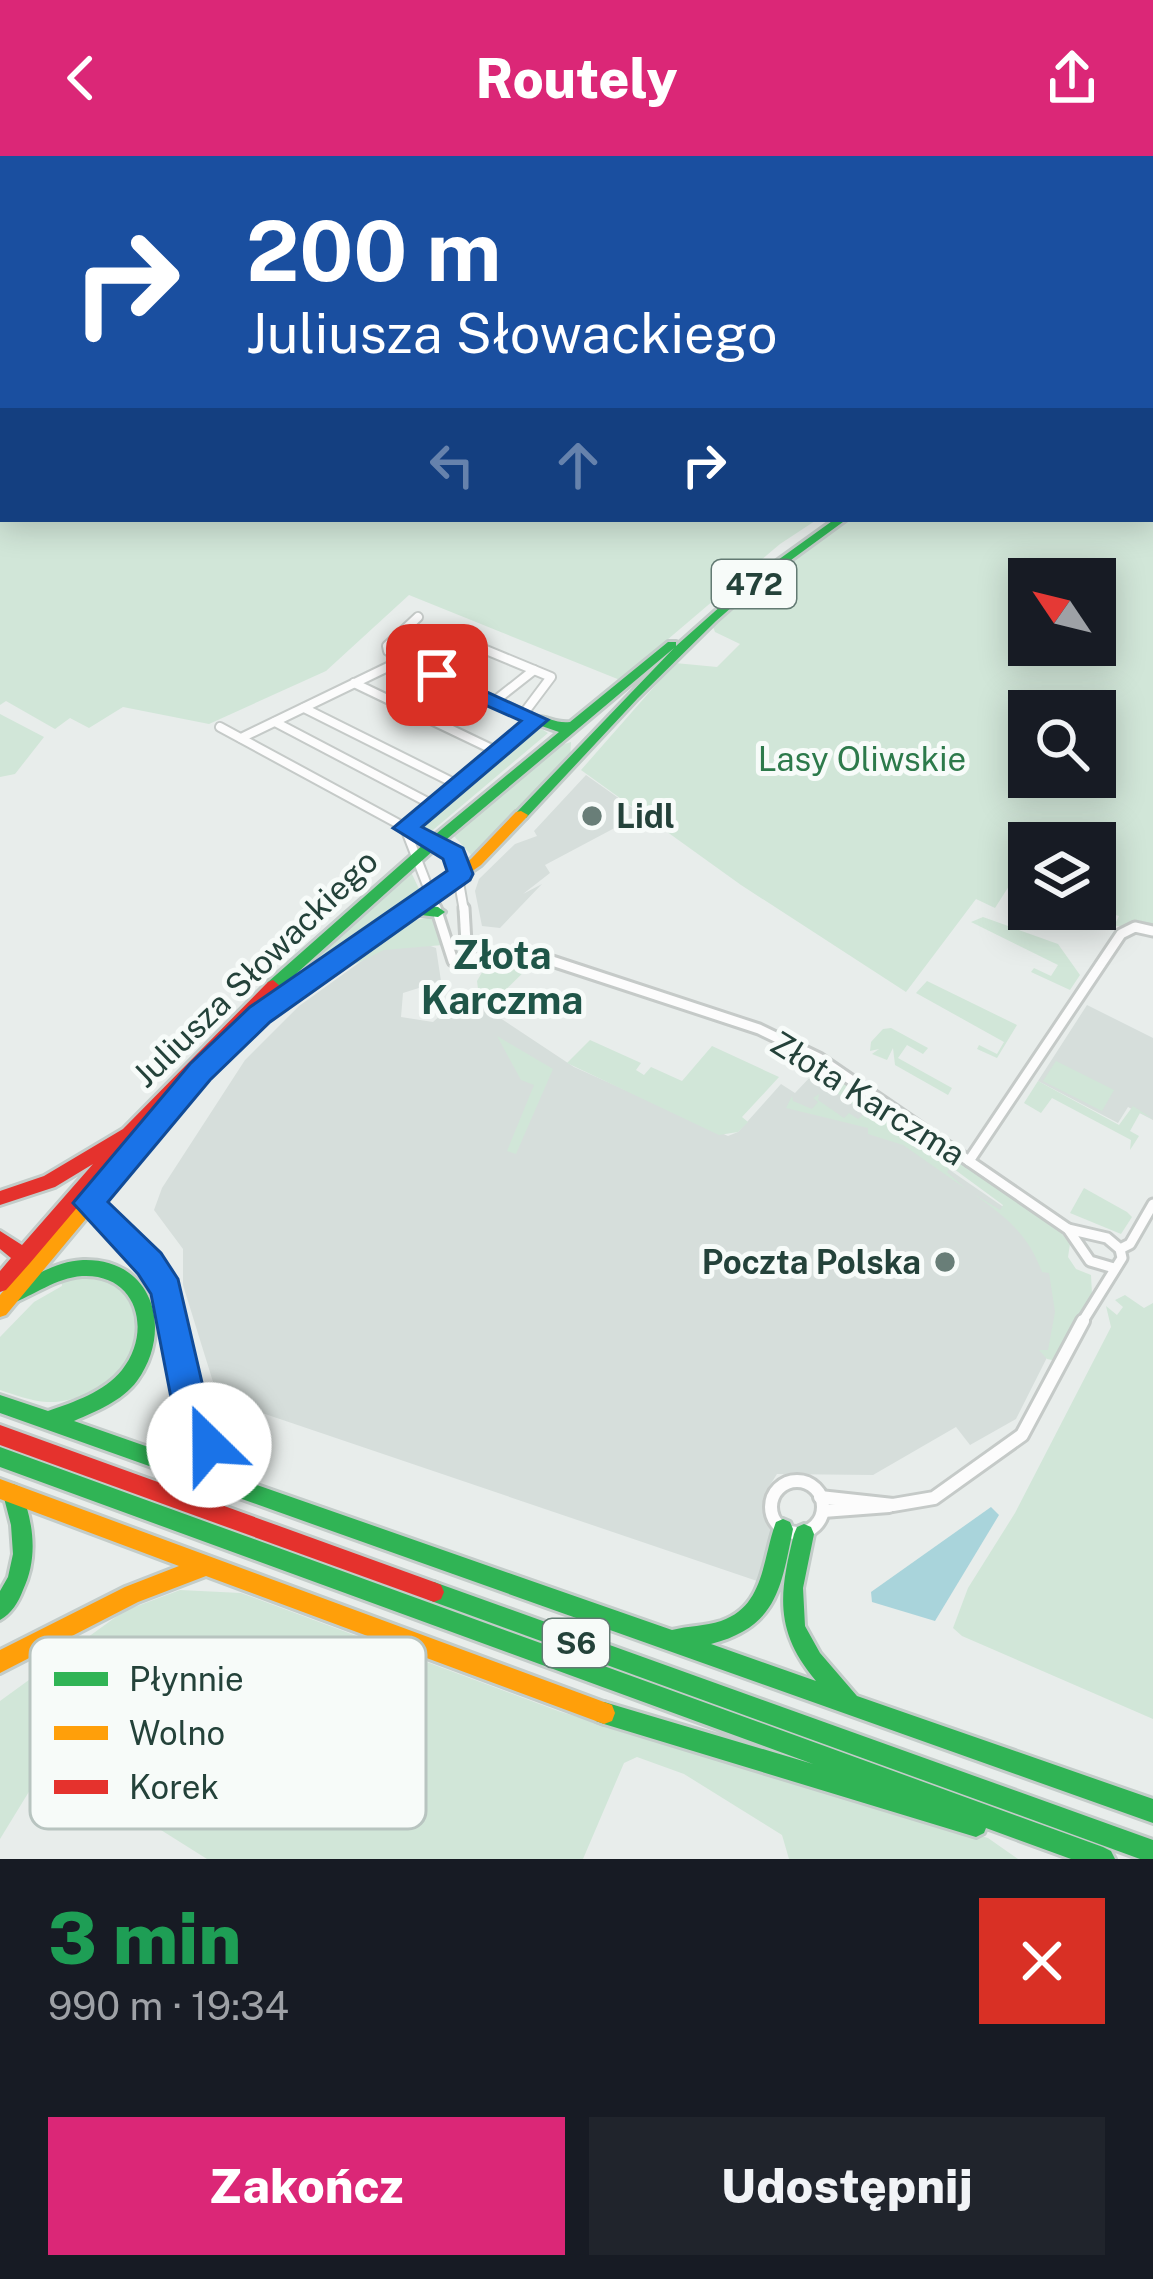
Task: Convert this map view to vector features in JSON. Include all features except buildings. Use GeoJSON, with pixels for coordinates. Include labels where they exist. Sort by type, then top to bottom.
{"type":"FeatureCollection","features":[{"type":"Feature","properties":{"kind":"main road","name":"472"},"geometry":{"type":"LineString","coordinates":[[412,860],[786,547],[824,522]]}},
{"type":"Feature","properties":{"kind":"main road","name":"472"},"geometry":{"type":"LineString","coordinates":[[430,896],[506,834],[673,654],[789,554],[837,522]]}},
{"type":"Feature","properties":{"kind":"main road"},"geometry":{"type":"LineString","coordinates":[[530,717],[556,728],[575,725]]}},
{"type":"Feature","properties":{"kind":"main road","name":"Juliusza Słowackiego"},"geometry":{"type":"LineString","coordinates":[[4,1296],[23,1257],[219,1037],[412,860]]}},
{"type":"Feature","properties":{"kind":"main road"},"geometry":{"type":"LineString","coordinates":[[421,880],[455,878]]}},
{"type":"Feature","properties":{"kind":"main road","name":"Juliusza Słowackiego"},"geometry":{"type":"LineString","coordinates":[[4,1296],[233,1039],[300,983],[430,896]]}},
{"type":"Feature","properties":{"kind":"main road"},"geometry":{"type":"LineString","coordinates":[[409,910],[438,912]]}},
{"type":"Feature","properties":{"kind":"main road"},"geometry":{"type":"LineString","coordinates":[[0,1198],[49,1182],[129,1134]]}},
{"type":"Feature","properties":{"kind":"main road"},"geometry":{"type":"LineString","coordinates":[[88,1203],[149,1263],[166,1290],[190,1408],[233,1484]]}},
{"type":"Feature","properties":{"kind":"main road"},"geometry":{"type":"LineString","coordinates":[[0,1239],[23,1257]]}},
{"type":"Feature","properties":{"kind":"main road"},"geometry":{"type":"LineString","coordinates":[[4,1296],[66,1271],[94,1267],[130,1279],[148,1304],[151,1330],[133,1372],[98,1400],[48,1421]]}},
{"type":"Feature","properties":{"kind":"main road"},"geometry":{"type":"LineString","coordinates":[[0,1405],[1153,1811]]}},
{"type":"Feature","properties":{"kind":"main road","name":"S6"},"geometry":{"type":"LineString","coordinates":[[0,1435],[1153,1852]]}},
{"type":"Feature","properties":{"kind":"main road","name":"S6"},"geometry":{"type":"LineString","coordinates":[[0,1457],[1103,1859]]}},
{"type":"Feature","properties":{"kind":"main road"},"geometry":{"type":"LineString","coordinates":[[7,1491],[394,1637]]}},
{"type":"Feature","properties":{"kind":"main road"},"geometry":{"type":"LineString","coordinates":[[0,1609],[27,1562],[27,1533],[7,1491]]}},
{"type":"Feature","properties":{"kind":"main road"},"geometry":{"type":"LineString","coordinates":[[671,1642],[724,1634],[746,1622],[770,1582],[784,1529]]}},
{"type":"Feature","properties":{"kind":"main road"},"geometry":{"type":"LineString","coordinates":[[804,1534],[792,1586],[793,1621],[814,1667],[850,1705]]}},
{"type":"Feature","properties":{"kind":"main road"},"geometry":{"type":"LineString","coordinates":[[49,1637],[132,1594],[204,1566]]}},
{"type":"Feature","properties":{"kind":"main road"},"geometry":{"type":"LineString","coordinates":[[0,1662],[30,1647]]}},
{"type":"Feature","properties":{"kind":"main road"},"geometry":{"type":"LineString","coordinates":[[426,1649],[568,1702],[1092,1859]]}},
{"type":"Feature","properties":{"kind":"street"},"geometry":{"type":"LineString","coordinates":[[418,617],[386,649],[530,717]]}},
{"type":"Feature","properties":{"kind":"street"},"geometry":{"type":"LineString","coordinates":[[241,738],[452,636],[551,677],[530,717],[499,752],[405,828]]}},
{"type":"Feature","properties":{"kind":"street"},"geometry":{"type":"LineString","coordinates":[[496,700],[534,670]]}},
{"type":"Feature","properties":{"kind":"street"},"geometry":{"type":"LineString","coordinates":[[354,683],[499,752]]}},
{"type":"Feature","properties":{"kind":"street"},"geometry":{"type":"LineString","coordinates":[[304,707],[458,785]]}},
{"type":"Feature","properties":{"kind":"street"},"geometry":{"type":"LineString","coordinates":[[275,722],[433,805]]}},
{"type":"Feature","properties":{"kind":"street"},"geometry":{"type":"LineString","coordinates":[[220,727],[454,854],[466,960]]}},
{"type":"Feature","properties":{"kind":"street","name":"Złota Karczma"},"geometry":{"type":"LineString","coordinates":[[405,828],[412,860],[438,912],[453,962],[482,963],[516,955]]}},
{"type":"Feature","properties":{"kind":"street"},"geometry":{"type":"LineString","coordinates":[[969,1161],[1124,930],[1153,931]]}},
{"type":"Feature","properties":{"kind":"street","name":"Złota Karczma"},"geometry":{"type":"LineString","coordinates":[[466,945],[546,959],[781,1037],[1068,1228],[1107,1238],[1120,1249]]}},
{"type":"Feature","properties":{"kind":"street"},"geometry":{"type":"LineString","coordinates":[[822,1504],[818,1526],[804,1534],[784,1529],[771,1508],[776,1489],[797,1480],[822,1504],[893,1504],[934,1498],[1028,1429],[1100,1290],[1122,1258],[1120,1249],[1130,1244],[1153,1204]]}},
{"type":"Feature","properties":{"kind":"street","name":"Złota Karczma"},"geometry":{"type":"LineString","coordinates":[[1068,1228],[1090,1261],[1100,1290]]}},
{"type":"Feature","properties":{"kind":"street"},"geometry":{"type":"LineString","coordinates":[[1090,1261],[1114,1268]]}},
{"type":"Feature","properties":{"kind":"shaded area"},"geometry":{"type":"Polygon","coordinates":[[[586,775],[641,814],[545,865],[550,873],[523,894],[542,884],[500,928],[482,926],[475,891],[479,879],[515,844],[537,836],[534,831],[586,775]]]}},
{"type":"Feature","properties":{"kind":"shaded area"},"geometry":{"type":"Polygon","coordinates":[[[417,941],[436,948],[441,981],[403,993],[401,1017],[433,1022],[452,1005],[479,1004],[574,1067],[728,1136],[738,1132],[781,1084],[795,1093],[812,1075],[1028,1224],[1078,1296],[1016,1419],[970,1445],[956,1427],[873,1475],[777,1474],[765,1493],[773,1530],[763,1583],[218,1398],[183,1285],[183,1249],[154,1210],[162,1188],[245,1060],[299,1006],[374,952],[417,941]]]}},
{"type":"Feature","properties":{"kind":"shaded area"},"geometry":{"type":"Polygon","coordinates":[[[1087,1005],[1153,1038],[1153,1120],[1128,1107],[1118,1123],[1038,1081],[1087,1005]]]}},
{"type":"Feature","properties":{"kind":"green space"},"geometry":{"type":"Polygon","coordinates":[[[0,522],[813,522],[780,544],[620,680],[409,595],[326,671],[209,724],[123,707],[89,728],[70,718],[55,729],[6,701],[0,705],[0,522]]]}},
{"type":"Feature","properties":{"kind":"green space","name":"Lasy Oliwskie"},"geometry":{"type":"Polygon","coordinates":[[[844,522],[1153,522],[1153,928],[1116,926],[1116,822],[1008,822],[1008,888],[995,908],[976,899],[906,992],[741,885],[581,770],[675,663],[717,667],[740,644],[715,632],[712,624],[844,522]]]}},
{"type":"Feature","properties":{"kind":"green space"},"geometry":{"type":"Polygon","coordinates":[[[0,714],[44,737],[15,774],[0,777],[0,714]]]}},
{"type":"Feature","properties":{"kind":"green space"},"geometry":{"type":"Polygon","coordinates":[[[535,725],[548,733],[433,830],[417,828],[466,782],[480,781],[476,777],[531,734],[528,731],[535,725]]]}},
{"type":"Feature","properties":{"kind":"green space"},"geometry":{"type":"Polygon","coordinates":[[[571,742],[570,758],[473,857],[453,835],[561,745],[571,742]]]}},
{"type":"Feature","properties":{"kind":"green space"},"geometry":{"type":"Polygon","coordinates":[[[410,870],[421,893],[267,999],[410,870]]]}},
{"type":"Feature","properties":{"kind":"green space"},"geometry":{"type":"Polygon","coordinates":[[[983,917],[1008,930],[1058,944],[1080,975],[1070,990],[1031,972],[1034,968],[1051,976],[1058,965],[971,922],[983,917]]]}},
{"type":"Feature","properties":{"kind":"green space"},"geometry":{"type":"Polygon","coordinates":[[[414,920],[435,921],[443,945],[384,950],[347,968],[414,920]]]}},
{"type":"Feature","properties":{"kind":"green space"},"geometry":{"type":"Polygon","coordinates":[[[533,963],[487,1008],[480,1004],[477,981],[484,969],[533,963]]]}},
{"type":"Feature","properties":{"kind":"green space"},"geometry":{"type":"Polygon","coordinates":[[[927,981],[1017,1025],[997,1058],[977,1049],[979,1045],[997,1054],[1004,1042],[916,993],[927,981]]]}},
{"type":"Feature","properties":{"kind":"green space"},"geometry":{"type":"Polygon","coordinates":[[[891,1028],[928,1048],[923,1054],[907,1045],[898,1058],[952,1088],[948,1095],[895,1065],[893,1048],[887,1060],[872,1054],[879,1049],[870,1051],[871,1042],[883,1029],[891,1028]]]}},
{"type":"Feature","properties":{"kind":"green space"},"geometry":{"type":"Polygon","coordinates":[[[497,1036],[553,1069],[516,1154],[507,1151],[534,1085],[521,1080],[497,1036]]]}},
{"type":"Feature","properties":{"kind":"green space"},"geometry":{"type":"Polygon","coordinates":[[[590,1040],[641,1063],[636,1070],[644,1075],[651,1067],[682,1081],[712,1046],[779,1077],[742,1117],[748,1122],[738,1132],[719,1135],[567,1063],[590,1040]]]}},
{"type":"Feature","properties":{"kind":"green space"},"geometry":{"type":"Polygon","coordinates":[[[1056,1061],[1114,1090],[1102,1111],[1043,1081],[1056,1061]]]}},
{"type":"Feature","properties":{"kind":"green space"},"geometry":{"type":"Polygon","coordinates":[[[819,1072],[834,1074],[939,1146],[951,1166],[947,1172],[966,1189],[903,1145],[868,1134],[868,1128],[786,1108],[792,1096],[793,1101],[812,1109],[818,1102],[813,1098],[819,1094],[818,1100],[844,1118],[849,1113],[858,1119],[865,1113],[813,1076],[806,1079],[819,1072]]]}},
{"type":"Feature","properties":{"kind":"green space"},"geometry":{"type":"Polygon","coordinates":[[[1038,1081],[1119,1125],[1133,1106],[1153,1119],[1140,1113],[1130,1131],[1139,1136],[1130,1150],[1131,1140],[1052,1098],[1041,1113],[1024,1103],[1038,1081]]]}},
{"type":"Feature","properties":{"kind":"green space"},"geometry":{"type":"Polygon","coordinates":[[[945,1150],[1056,1226],[1070,1244],[1068,1257],[1076,1269],[1091,1275],[1092,1294],[1057,1361],[1039,1350],[1048,1350],[1055,1312],[1049,1273],[1042,1272],[1015,1227],[974,1194],[1000,1210],[1003,1205],[954,1169],[945,1150]]]}},
{"type":"Feature","properties":{"kind":"green space"},"geometry":{"type":"Polygon","coordinates":[[[1084,1188],[1132,1217],[1121,1234],[1070,1213],[1084,1188]]]}},
{"type":"Feature","properties":{"kind":"green space"},"geometry":{"type":"Polygon","coordinates":[[[99,1273],[134,1291],[139,1329],[136,1344],[119,1371],[93,1391],[62,1401],[35,1400],[0,1390],[0,1337],[34,1302],[62,1286],[61,1279],[99,1273]]]}},
{"type":"Feature","properties":{"kind":"green space"},"geometry":{"type":"Polygon","coordinates":[[[1125,1295],[1144,1308],[1153,1303],[1153,1719],[953,1628],[968,1588],[1015,1513],[1111,1327],[1106,1306],[1117,1315],[1123,1307],[1115,1300],[1125,1295]]]}},
{"type":"Feature","properties":{"kind":"green space"},"geometry":{"type":"Polygon","coordinates":[[[180,1590],[241,1593],[359,1637],[88,1637],[124,1611],[180,1590]]]}},
{"type":"Feature","properties":{"kind":"green space"},"geometry":{"type":"Polygon","coordinates":[[[426,1662],[561,1712],[988,1838],[1018,1859],[789,1859],[782,1835],[684,1774],[637,1757],[624,1763],[583,1859],[207,1859],[159,1829],[426,1829],[426,1662]]]}},
{"type":"Feature","properties":{"kind":"green space"},"geometry":{"type":"Polygon","coordinates":[[[30,1679],[30,1790],[0,1839],[0,1701],[30,1679]]]}},
{"type":"Feature","properties":{"kind":"water"},"geometry":{"type":"Polygon","coordinates":[[[991,1507],[999,1515],[935,1621],[872,1602],[871,1592],[991,1507]]]}},
{"type":"Feature","properties":{"kind":"traffic: fast"},"geometry":{"type":"LineString","coordinates":[[521,815],[712,618],[838,522]]}},
{"type":"Feature","properties":{"kind":"traffic: fast"},"geometry":{"type":"LineString","coordinates":[[273,986],[430,846],[672,644]]}},
{"type":"Feature","properties":{"kind":"traffic: fast"},"geometry":{"type":"LineString","coordinates":[[537,720],[557,728],[573,726]]}},
{"type":"Feature","properties":{"kind":"traffic: fast"},"geometry":{"type":"LineString","coordinates":[[409,909],[438,912]]}},
{"type":"Feature","properties":{"kind":"traffic: fast"},"geometry":{"type":"LineString","coordinates":[[88,1203],[149,1263],[166,1290],[190,1408],[233,1485]]}},
{"type":"Feature","properties":{"kind":"traffic: fast"},"geometry":{"type":"LineString","coordinates":[[11,1296],[80,1268],[120,1276],[143,1302],[146,1339],[129,1376],[102,1398],[48,1421]]}},
{"type":"Feature","properties":{"kind":"traffic: fast"},"geometry":{"type":"LineString","coordinates":[[0,1404],[1153,1811]]}},
{"type":"Feature","properties":{"kind":"traffic: fast"},"geometry":{"type":"LineString","coordinates":[[0,1457],[1103,1859]]}},
{"type":"Feature","properties":{"kind":"traffic: fast"},"geometry":{"type":"LineString","coordinates":[[0,1609],[17,1581],[23,1554],[22,1525],[13,1494]]}},
{"type":"Feature","properties":{"kind":"traffic: fast"},"geometry":{"type":"LineString","coordinates":[[677,1639],[726,1630],[756,1611],[772,1578],[783,1529]]}},
{"type":"Feature","properties":{"kind":"traffic: fast"},"geometry":{"type":"LineString","coordinates":[[804,1534],[793,1588],[795,1626],[813,1660],[848,1700]]}},
{"type":"Feature","properties":{"kind":"traffic: fast"},"geometry":{"type":"LineString","coordinates":[[434,1592],[1153,1852]]}},
{"type":"Feature","properties":{"kind":"traffic: fast"},"geometry":{"type":"LineString","coordinates":[[604,1713],[976,1825]]}},
{"type":"Feature","properties":{"kind":"traffic: slow"},"geometry":{"type":"LineString","coordinates":[[0,1309],[174,1101],[233,1039],[288,991],[476,862],[521,815]]}},
{"type":"Feature","properties":{"kind":"traffic: slow"},"geometry":{"type":"LineString","coordinates":[[0,1489],[399,1637]]}},
{"type":"Feature","properties":{"kind":"traffic: slow"},"geometry":{"type":"LineString","coordinates":[[49,1637],[132,1594],[204,1566]]}},
{"type":"Feature","properties":{"kind":"traffic: slow"},"geometry":{"type":"LineString","coordinates":[[0,1662],[30,1647]]}},
{"type":"Feature","properties":{"kind":"traffic: slow"},"geometry":{"type":"LineString","coordinates":[[426,1647],[604,1713]]}},
{"type":"Feature","properties":{"kind":"traffic: jam"},"geometry":{"type":"LineString","coordinates":[[0,1284],[147,1113],[273,986]]}},
{"type":"Feature","properties":{"kind":"traffic: jam"},"geometry":{"type":"LineString","coordinates":[[0,1198],[49,1182],[129,1134]]}},
{"type":"Feature","properties":{"kind":"traffic: jam"},"geometry":{"type":"LineString","coordinates":[[0,1239],[24,1257]]}},
{"type":"Feature","properties":{"kind":"traffic: jam"},"geometry":{"type":"LineString","coordinates":[[0,1435],[434,1592]]}},
{"type":"Feature","properties":{"kind":"place","name":"Lidl"},"geometry":{"type":"Point","coordinates":[592,816]}},
{"type":"Feature","properties":{"kind":"place","name":"Poczta Polska"},"geometry":{"type":"Point","coordinates":[945,1262]}},
{"type":"Feature","properties":{"kind":"district","name":"Złota Karczma"},"geometry":{"type":"Point","coordinates":[502,978]}},
{"type":"Feature","properties":{"kind":"route"},"geometry":{"type":"LineString","coordinates":[[209,1445],[190,1408],[166,1290],[149,1263],[88,1203],[200,1072],[260,1014],[341,953],[461,874],[454,854],[405,828],[537,720],[437,675]]}}]}
